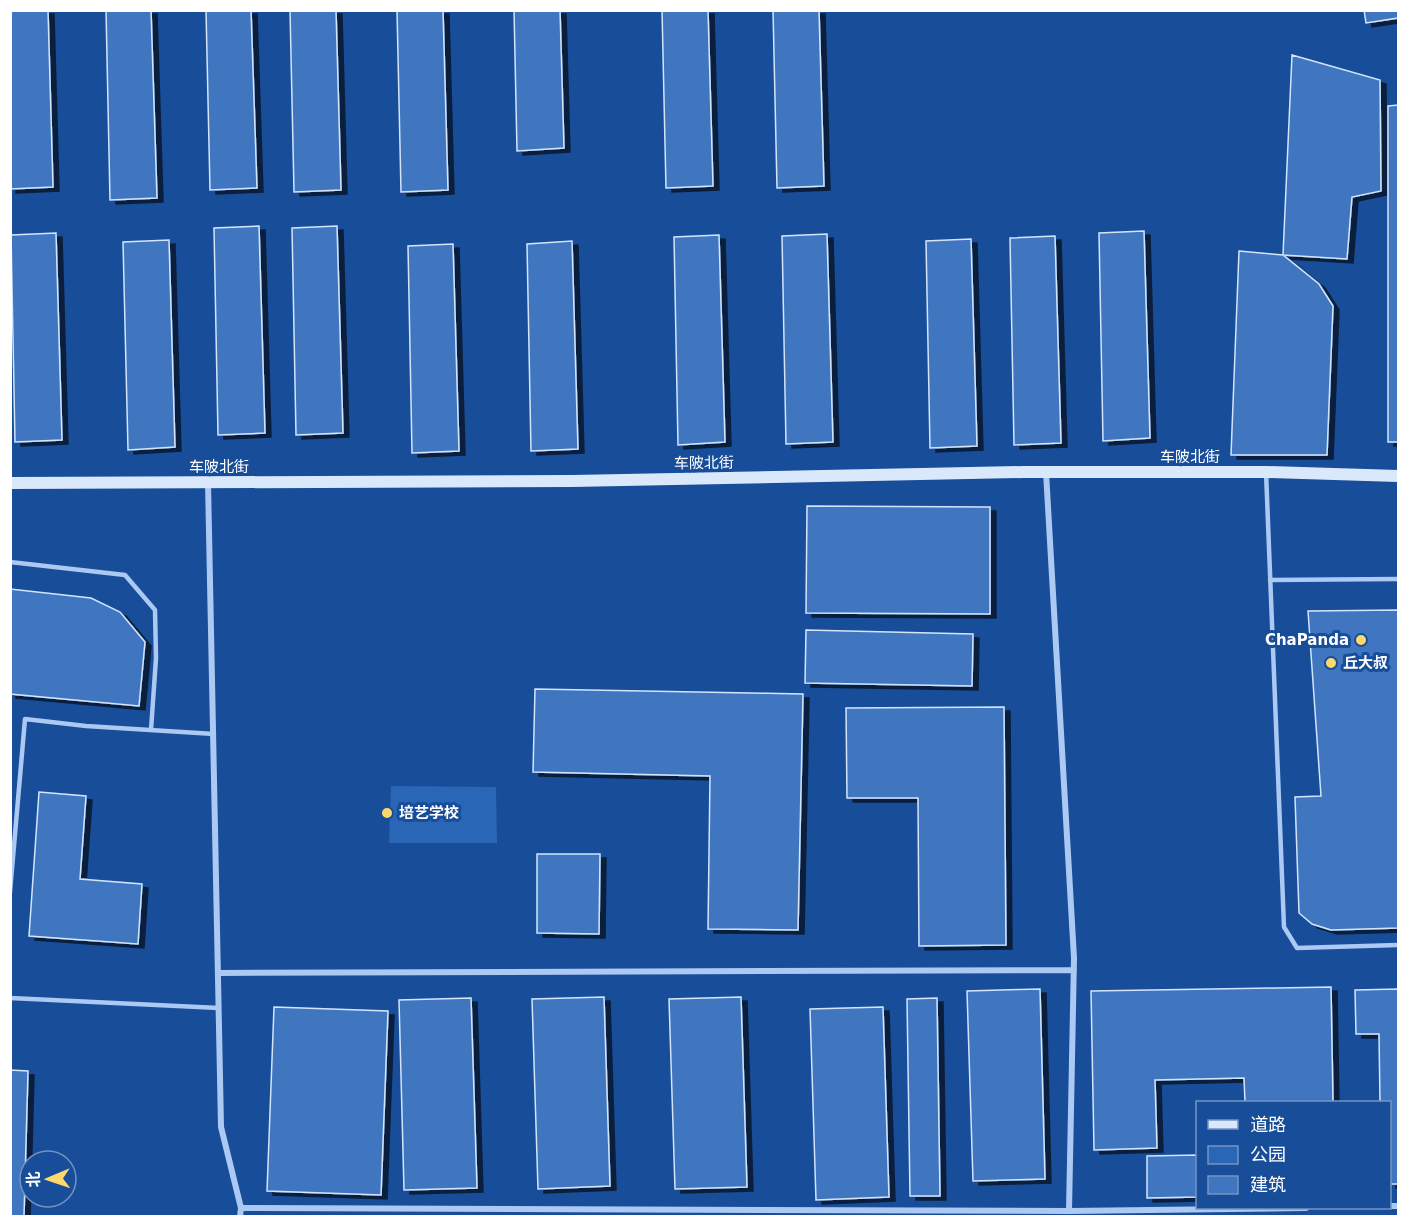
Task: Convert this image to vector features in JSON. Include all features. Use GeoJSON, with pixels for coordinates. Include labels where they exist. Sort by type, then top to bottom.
{"type":"FeatureCollection","features":[{"type":"Feature","properties":{"kind":"street","name":"车陂北街"},"geometry":{"type":"LineString","coordinates":[[10,483],[572,481],[1046,472],[1266,472],[1398,476]]}},
{"type":"Feature","properties":{"kind":"street"},"geometry":{"type":"LineString","coordinates":[[1046,472],[1074,970],[1069,1211]]}},
{"type":"Feature","properties":{"kind":"street"},"geometry":{"type":"LineString","coordinates":[[208,482],[222,1127],[241,1208],[240,1216]]}},
{"type":"Feature","properties":{"kind":"street"},"geometry":{"type":"LineString","coordinates":[[218,973],[1074,970]]}},
{"type":"Feature","properties":{"kind":"street"},"geometry":{"type":"LineString","coordinates":[[241,1208],[1069,1211],[1227,1209]]}},
{"type":"Feature","properties":{"kind":"lane"},"geometry":{"type":"LineString","coordinates":[[1266,472],[1284,927],[1297,948],[1398,945]]}},
{"type":"Feature","properties":{"kind":"lane"},"geometry":{"type":"LineString","coordinates":[[10,562],[125,575],[155,610],[156,658],[151,730]]}},
{"type":"Feature","properties":{"kind":"lane"},"geometry":{"type":"LineString","coordinates":[[1270,580],[1398,579]]}},
{"type":"Feature","properties":{"kind":"lane"},"geometry":{"type":"LineString","coordinates":[[10,892],[25,719],[214,734]]}},
{"type":"Feature","properties":{"kind":"lane"},"geometry":{"type":"LineString","coordinates":[[10,998],[219,1008]]}},
{"type":"Feature","properties":{"kind":"green space"},"geometry":{"type":"Polygon","coordinates":[[[391,786],[496,787],[497,843],[389,843],[391,786]]]}},
{"type":"Feature","properties":{"kind":"building"},"geometry":{"type":"Polygon","coordinates":[[[10,10],[48,10],[53,187],[10,189],[10,10]]]}},
{"type":"Feature","properties":{"kind":"building"},"geometry":{"type":"Polygon","coordinates":[[[106,10],[151,10],[157,198],[110,200],[106,10]]]}},
{"type":"Feature","properties":{"kind":"building"},"geometry":{"type":"Polygon","coordinates":[[[206,10],[251,10],[257,188],[210,190],[206,10]]]}},
{"type":"Feature","properties":{"kind":"building"},"geometry":{"type":"Polygon","coordinates":[[[290,10],[336,10],[341,190],[294,192],[290,10]]]}},
{"type":"Feature","properties":{"kind":"building"},"geometry":{"type":"Polygon","coordinates":[[[397,10],[443,10],[448,190],[401,192],[397,10]]]}},
{"type":"Feature","properties":{"kind":"building"},"geometry":{"type":"Polygon","coordinates":[[[514,10],[560,10],[564,148],[517,151],[514,10]]]}},
{"type":"Feature","properties":{"kind":"building"},"geometry":{"type":"Polygon","coordinates":[[[662,10],[708,10],[713,186],[666,188],[662,10]]]}},
{"type":"Feature","properties":{"kind":"building"},"geometry":{"type":"Polygon","coordinates":[[[773,10],[819,10],[824,186],[777,188],[773,10]]]}},
{"type":"Feature","properties":{"kind":"building"},"geometry":{"type":"Polygon","coordinates":[[[1364,10],[1398,10],[1398,18],[1366,23],[1364,10]]]}},
{"type":"Feature","properties":{"kind":"building"},"geometry":{"type":"Polygon","coordinates":[[[1292,55],[1380,80],[1381,191],[1352,197],[1347,259],[1283,255],[1292,55]]]}},
{"type":"Feature","properties":{"kind":"building"},"geometry":{"type":"Polygon","coordinates":[[[1398,105],[1398,442],[1388,442],[1388,106],[1398,105]]]}},
{"type":"Feature","properties":{"kind":"building"},"geometry":{"type":"Polygon","coordinates":[[[259,226],[265,433],[218,435],[214,228],[259,226]]]}},
{"type":"Feature","properties":{"kind":"building"},"geometry":{"type":"Polygon","coordinates":[[[337,226],[343,433],[296,435],[292,228],[337,226]]]}},
{"type":"Feature","properties":{"kind":"building"},"geometry":{"type":"Polygon","coordinates":[[[1144,231],[1150,438],[1103,441],[1099,233],[1144,231]]]}},
{"type":"Feature","properties":{"kind":"building"},"geometry":{"type":"Polygon","coordinates":[[[56,233],[62,440],[15,442],[11,235],[56,233]]]}},
{"type":"Feature","properties":{"kind":"building"},"geometry":{"type":"Polygon","coordinates":[[[827,234],[833,442],[786,444],[782,236],[827,234]]]}},
{"type":"Feature","properties":{"kind":"building"},"geometry":{"type":"Polygon","coordinates":[[[719,235],[725,442],[678,445],[674,237],[719,235]]]}},
{"type":"Feature","properties":{"kind":"building"},"geometry":{"type":"Polygon","coordinates":[[[1055,236],[1061,443],[1014,445],[1010,238],[1055,236]]]}},
{"type":"Feature","properties":{"kind":"building"},"geometry":{"type":"Polygon","coordinates":[[[971,239],[977,446],[930,448],[926,241],[971,239]]]}},
{"type":"Feature","properties":{"kind":"building"},"geometry":{"type":"Polygon","coordinates":[[[169,240],[175,447],[128,450],[123,242],[169,240]]]}},
{"type":"Feature","properties":{"kind":"building"},"geometry":{"type":"Polygon","coordinates":[[[572,241],[578,449],[531,451],[527,244],[572,241]]]}},
{"type":"Feature","properties":{"kind":"building"},"geometry":{"type":"Polygon","coordinates":[[[453,244],[459,451],[412,453],[408,246],[453,244]]]}},
{"type":"Feature","properties":{"kind":"building"},"geometry":{"type":"Polygon","coordinates":[[[1239,251],[1283,255],[1319,284],[1333,306],[1327,455],[1231,455],[1239,251]]]}},
{"type":"Feature","properties":{"kind":"building"},"geometry":{"type":"Polygon","coordinates":[[[807,506],[990,507],[990,614],[806,613],[807,506]]]}},
{"type":"Feature","properties":{"kind":"building"},"geometry":{"type":"Polygon","coordinates":[[[10,589],[91,598],[120,612],[145,642],[139,706],[10,694],[10,589]]]}},
{"type":"Feature","properties":{"kind":"building"},"geometry":{"type":"Polygon","coordinates":[[[1398,610],[1398,928],[1331,930],[1312,924],[1299,913],[1295,797],[1321,796],[1308,611],[1398,610]]]}},
{"type":"Feature","properties":{"kind":"building"},"geometry":{"type":"Polygon","coordinates":[[[806,630],[973,634],[972,686],[805,683],[806,630]]]}},
{"type":"Feature","properties":{"kind":"building"},"geometry":{"type":"Polygon","coordinates":[[[535,689],[803,694],[798,930],[708,929],[710,776],[533,772],[535,689]]]}},
{"type":"Feature","properties":{"kind":"building"},"geometry":{"type":"Polygon","coordinates":[[[1004,707],[1006,945],[919,946],[918,798],[847,798],[846,708],[1004,707]]]}},
{"type":"Feature","properties":{"kind":"building"},"geometry":{"type":"Polygon","coordinates":[[[39,792],[86,796],[80,879],[142,884],[138,944],[29,936],[39,792]]]}},
{"type":"Feature","properties":{"kind":"building"},"geometry":{"type":"Polygon","coordinates":[[[537,854],[600,854],[599,934],[537,933],[537,854]]]}},
{"type":"Feature","properties":{"kind":"building"},"geometry":{"type":"Polygon","coordinates":[[[1331,987],[1333,1101],[1245,1101],[1244,1078],[1155,1080],[1157,1148],[1094,1150],[1091,991],[1331,987]]]}},
{"type":"Feature","properties":{"kind":"building"},"geometry":{"type":"Polygon","coordinates":[[[1040,989],[1045,1179],[973,1181],[967,991],[1040,989]]]}},
{"type":"Feature","properties":{"kind":"building"},"geometry":{"type":"Polygon","coordinates":[[[1398,989],[1398,1184],[1391,1184],[1391,1101],[1380,1101],[1379,1034],[1356,1034],[1355,990],[1398,989]]]}},
{"type":"Feature","properties":{"kind":"building"},"geometry":{"type":"Polygon","coordinates":[[[604,997],[610,1186],[538,1189],[532,999],[604,997]]]}},
{"type":"Feature","properties":{"kind":"building"},"geometry":{"type":"Polygon","coordinates":[[[741,997],[747,1187],[675,1189],[669,999],[741,997]]]}},
{"type":"Feature","properties":{"kind":"building"},"geometry":{"type":"Polygon","coordinates":[[[471,998],[477,1188],[404,1190],[399,1000],[471,998]]]}},
{"type":"Feature","properties":{"kind":"building"},"geometry":{"type":"Polygon","coordinates":[[[937,998],[940,1196],[910,1196],[907,999],[937,998]]]}},
{"type":"Feature","properties":{"kind":"building"},"geometry":{"type":"Polygon","coordinates":[[[274,1007],[388,1011],[381,1195],[267,1191],[274,1007]]]}},
{"type":"Feature","properties":{"kind":"building"},"geometry":{"type":"Polygon","coordinates":[[[883,1007],[889,1197],[816,1200],[810,1009],[883,1007]]]}},
{"type":"Feature","properties":{"kind":"building"},"geometry":{"type":"Polygon","coordinates":[[[10,1070],[28,1071],[26,1149],[18,1149],[18,1209],[24,1209],[24,1216],[10,1216],[10,1070]]]}},
{"type":"Feature","properties":{"kind":"building"},"geometry":{"type":"Polygon","coordinates":[[[1196,1155],[1196,1197],[1147,1198],[1147,1156],[1196,1155]]]}},
{"type":"Feature","properties":{"kind":"place","name":"ChaPanda"},"geometry":{"type":"Point","coordinates":[1361,640]}},
{"type":"Feature","properties":{"kind":"place","name":"丘大叔"},"geometry":{"type":"Point","coordinates":[1331,663]}},
{"type":"Feature","properties":{"kind":"place","name":"培艺学校"},"geometry":{"type":"Point","coordinates":[387,813]}}]}
